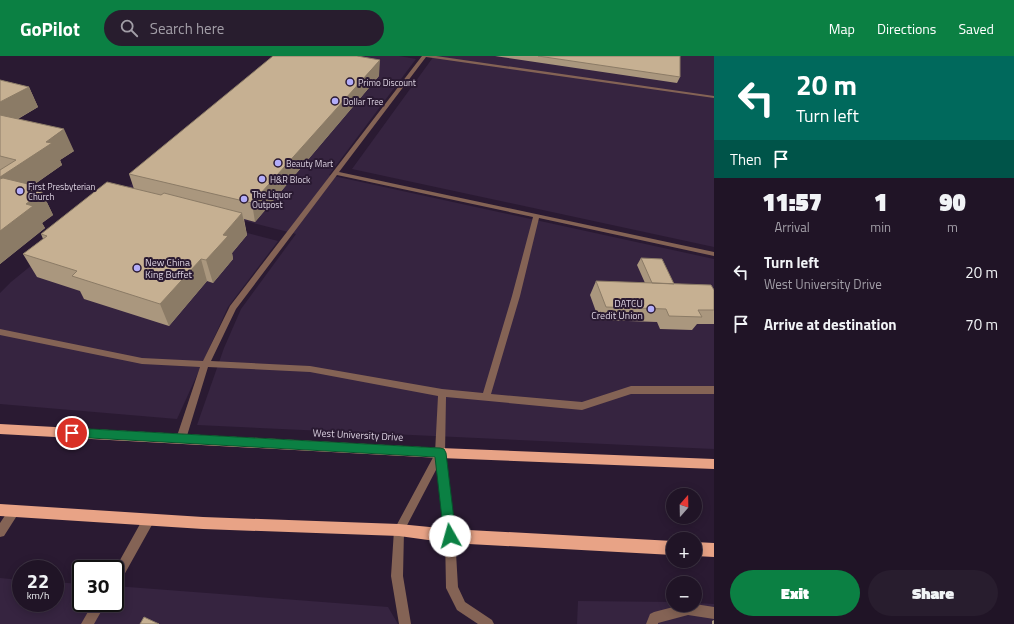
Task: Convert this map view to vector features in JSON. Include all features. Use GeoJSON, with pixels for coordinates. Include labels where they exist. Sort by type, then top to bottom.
{"type":"FeatureCollection","features":[{"type":"Feature","properties":{"kind":"main road","name":"West University Drive"},"geometry":{"type":"LineString","coordinates":[[0,429],[440,453],[714,464]]}},
{"type":"Feature","properties":{"kind":"main road"},"geometry":{"type":"LineString","coordinates":[[0,510],[203,523],[399,530],[450,536],[666,548]]}},
{"type":"Feature","properties":{"kind":"main road"},"geometry":{"type":"LineString","coordinates":[[702,549],[714,550]]}},
{"type":"Feature","properties":{"kind":"street"},"geometry":{"type":"LineString","coordinates":[[181,439],[205,364],[233,308],[425,56],[714,97]]}},
{"type":"Feature","properties":{"kind":"street"},"geometry":{"type":"LineString","coordinates":[[336,173],[714,254]]}},
{"type":"Feature","properties":{"kind":"street"},"geometry":{"type":"LineString","coordinates":[[486,397],[516,296],[536,216]]}},
{"type":"Feature","properties":{"kind":"street"},"geometry":{"type":"LineString","coordinates":[[0,332],[142,361],[310,369],[442,393],[582,406],[631,390],[714,390]]}},
{"type":"Feature","properties":{"kind":"street"},"geometry":{"type":"LineString","coordinates":[[442,393],[440,453],[450,536],[452,588],[461,606],[488,624]]}},
{"type":"Feature","properties":{"kind":"street"},"geometry":{"type":"LineString","coordinates":[[405,624],[397,576],[399,530],[440,453]]}},
{"type":"Feature","properties":{"kind":"street"},"geometry":{"type":"LineString","coordinates":[[0,532],[14,511]]}},
{"type":"Feature","properties":{"kind":"street"},"geometry":{"type":"LineString","coordinates":[[124,564],[149,519]]}},
{"type":"Feature","properties":{"kind":"street"},"geometry":{"type":"LineString","coordinates":[[652,624],[654,618],[688,609],[714,613]]}},
{"type":"Feature","properties":{"kind":"street"},"geometry":{"type":"LineString","coordinates":[[87,624],[94,612]]}},
{"type":"Feature","properties":{"kind":"shaded area"},"geometry":{"type":"Polygon","coordinates":[[[288,56],[399,56],[416,59],[329,175],[714,259],[714,449],[197,425],[224,348],[241,309],[296,234],[124,190],[288,56]]]}},
{"type":"Feature","properties":{"kind":"shaded area"},"geometry":{"type":"Polygon","coordinates":[[[434,56],[714,56],[714,247],[352,169],[434,56]]]}},
{"type":"Feature","properties":{"kind":"shaded area"},"geometry":{"type":"Polygon","coordinates":[[[114,198],[278,241],[228,307],[177,419],[0,404],[0,293],[11,282],[114,198]]]}},
{"type":"Feature","properties":{"kind":"shaded area"},"geometry":{"type":"Polygon","coordinates":[[[0,578],[12,579],[12,612],[64,612],[64,583],[72,583],[72,612],[124,612],[124,587],[388,607],[398,624],[0,624],[0,578]]]}},
{"type":"Feature","properties":{"kind":"shaded area"},"geometry":{"type":"Polygon","coordinates":[[[578,601],[666,602],[666,612],[702,612],[702,603],[714,604],[714,624],[577,624],[578,601]]]}},
{"type":"Feature","properties":{"kind":"building"},"geometry":{"type":"Polygon","coordinates":[[[273,56],[357,56],[380,60],[252,203],[129,174],[273,56]]]}},
{"type":"Feature","properties":{"kind":"building"},"geometry":{"type":"Polygon","coordinates":[[[538,56],[680,56],[680,77],[538,56]]]}},
{"type":"Feature","properties":{"kind":"building"},"geometry":{"type":"Polygon","coordinates":[[[0,80],[29,87],[0,102],[0,80]]]}},
{"type":"Feature","properties":{"kind":"building"},"geometry":{"type":"Polygon","coordinates":[[[0,115],[64,129],[46,142],[52,143],[0,177],[0,170],[16,160],[0,156],[0,115]]]}},
{"type":"Feature","properties":{"kind":"building"},"geometry":{"type":"Polygon","coordinates":[[[3,178],[32,185],[27,188],[42,192],[26,204],[33,206],[0,231],[0,179],[3,178]]]}},
{"type":"Feature","properties":{"kind":"building","name":"New China King Buffet"},"geometry":{"type":"Polygon","coordinates":[[[107,182],[161,195],[164,193],[242,213],[223,235],[228,236],[206,260],[201,259],[160,304],[72,276],[77,271],[23,254],[47,236],[41,234],[107,182]]]}},
{"type":"Feature","properties":{"kind":"building"},"geometry":{"type":"Polygon","coordinates":[[[641,258],[662,259],[674,284],[652,283],[641,258]]]}},
{"type":"Feature","properties":{"kind":"building"},"geometry":{"type":"Polygon","coordinates":[[[596,281],[711,285],[714,290],[714,310],[698,310],[702,317],[669,316],[666,309],[606,307],[596,281]]]}},
{"type":"Feature","properties":{"kind":"building"},"geometry":{"type":"Polygon","coordinates":[[[144,617],[159,624],[140,624],[144,617]]]}},
{"type":"Feature","properties":{"kind":"place","name":"Primo Discount"},"geometry":{"type":"Point","coordinates":[350,82]}},
{"type":"Feature","properties":{"kind":"place","name":"Dollar Tree"},"geometry":{"type":"Point","coordinates":[335,101]}},
{"type":"Feature","properties":{"kind":"place","name":"Beauty Mart"},"geometry":{"type":"Point","coordinates":[278,163]}},
{"type":"Feature","properties":{"kind":"place","name":"H&R Block"},"geometry":{"type":"Point","coordinates":[262,179]}},
{"type":"Feature","properties":{"kind":"place","name":"First Presbyterian Church"},"geometry":{"type":"Point","coordinates":[20,191]}},
{"type":"Feature","properties":{"kind":"place","name":"The Liquor Outpost"},"geometry":{"type":"Point","coordinates":[244,199]}},
{"type":"Feature","properties":{"kind":"place","name":"New China King Buffet"},"geometry":{"type":"Point","coordinates":[137,268]}},
{"type":"Feature","properties":{"kind":"place","name":"DATCU Credit Union"},"geometry":{"type":"Point","coordinates":[651,309]}},
{"type":"Feature","properties":{"kind":"route"},"geometry":{"type":"LineString","coordinates":[[72,433],[440,453],[450,536]]}}]}
